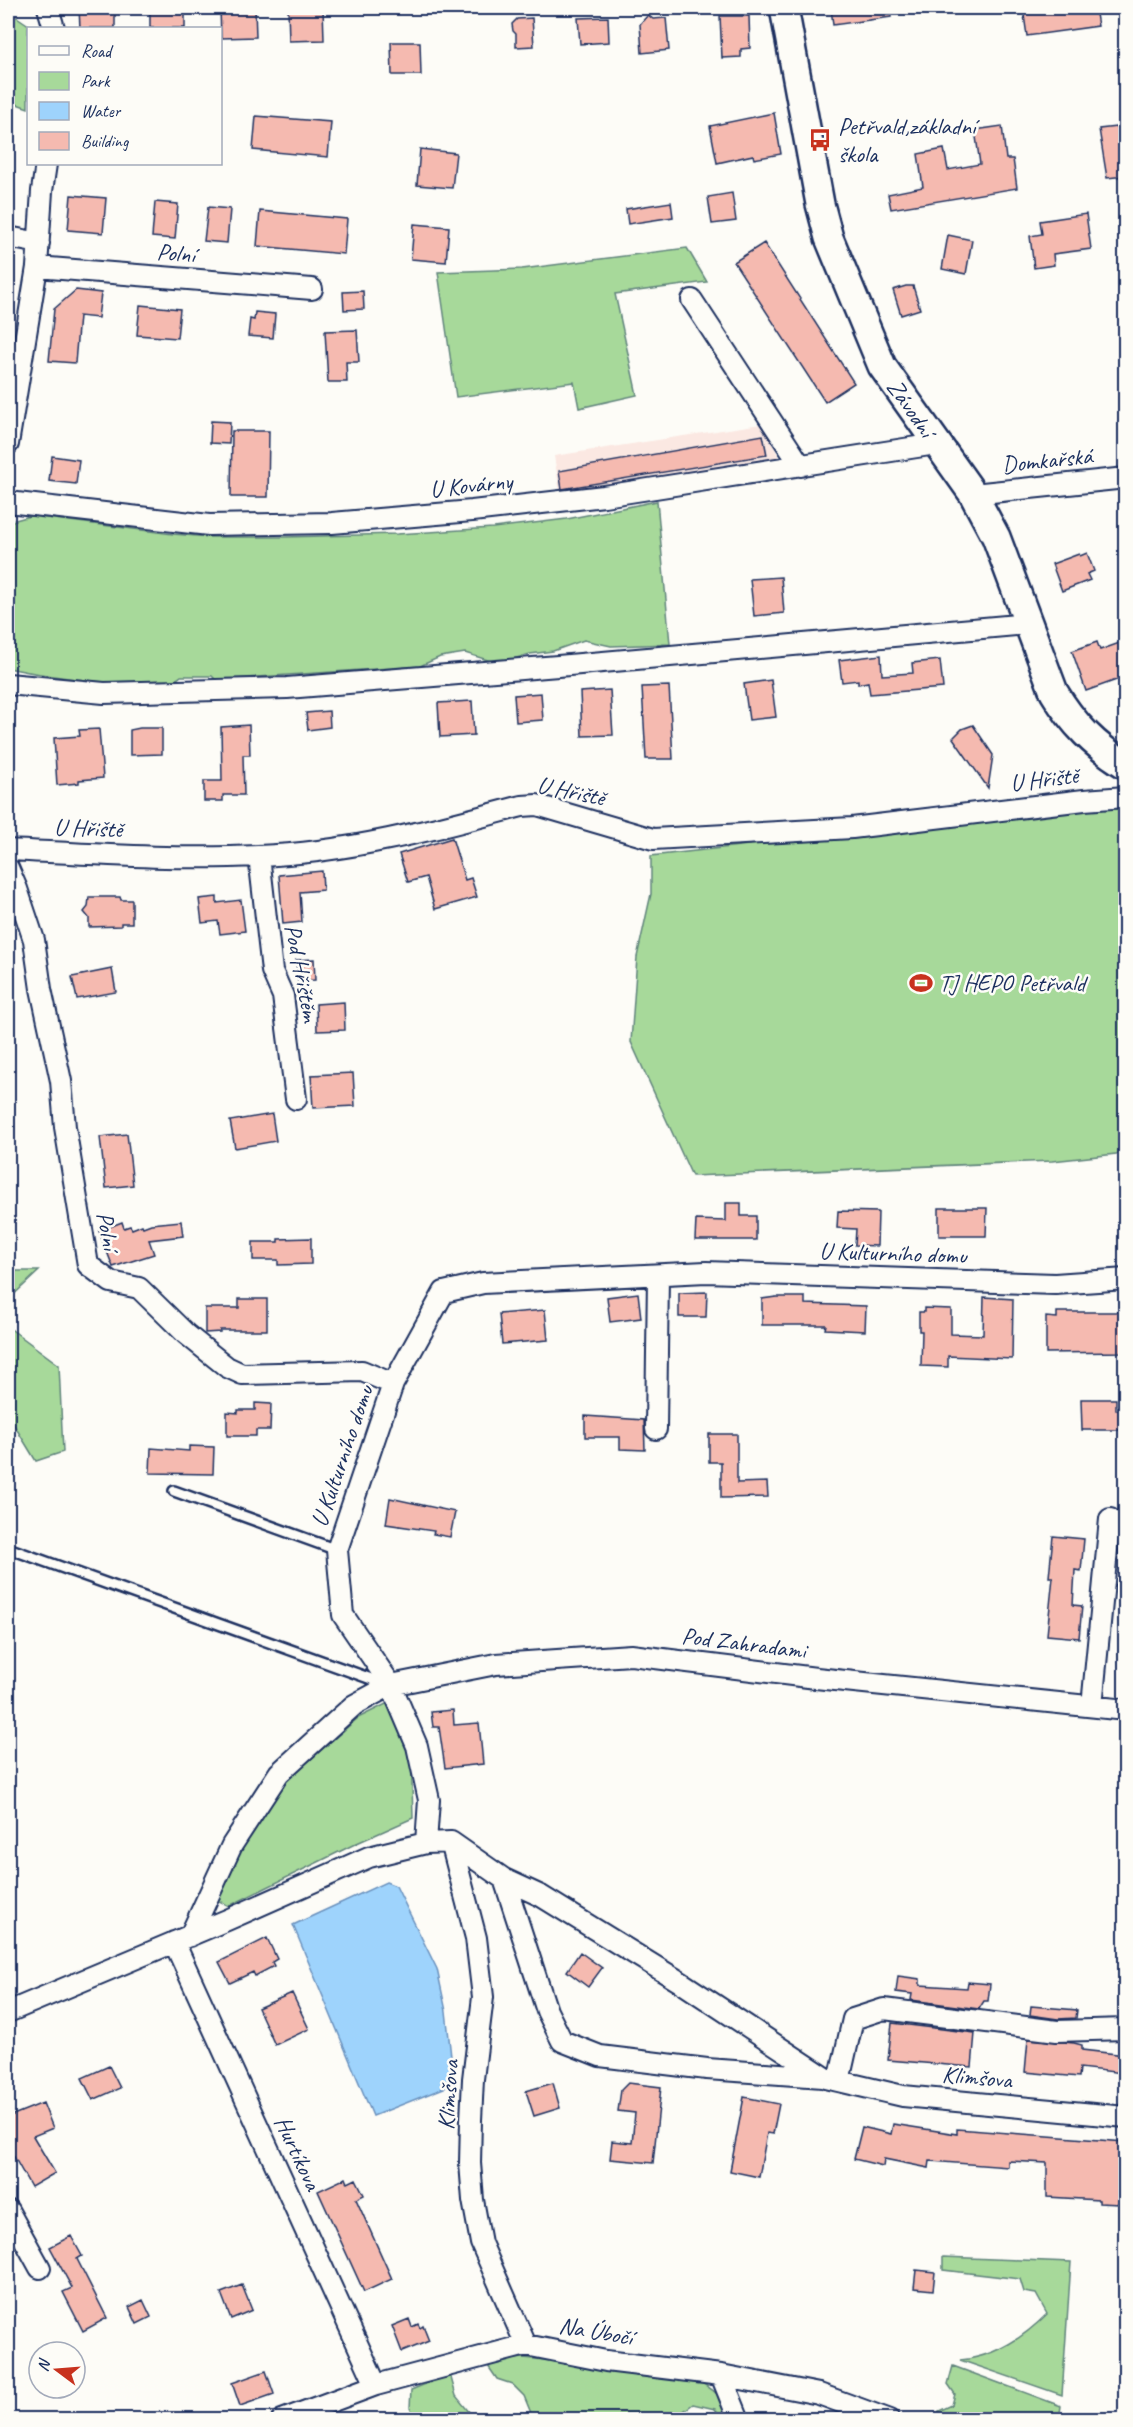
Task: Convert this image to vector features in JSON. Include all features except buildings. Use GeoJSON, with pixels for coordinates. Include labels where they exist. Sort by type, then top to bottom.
{"type":"FeatureCollection","features":[{"type":"Feature","properties":{"kind":"street"},"geometry":{"type":"LineString","coordinates":[[48,8],[54,27]]}},
{"type":"Feature","properties":{"kind":"street","name":"Závodní"},"geometry":{"type":"LineString","coordinates":[[784,8],[818,194],[830,238],[882,366],[973,494],[996,537],[1054,692],[1075,724],[1096,745],[1125,765]]}},
{"type":"Feature","properties":{"kind":"street"},"geometry":{"type":"LineString","coordinates":[[8,444],[37,267],[46,165]]}},
{"type":"Feature","properties":{"kind":"street"},"geometry":{"type":"LineString","coordinates":[[8,237],[39,243]]}},
{"type":"Feature","properties":{"kind":"street","name":"Polní"},"geometry":{"type":"LineString","coordinates":[[37,267],[312,289]]}},
{"type":"Feature","properties":{"kind":"street"},"geometry":{"type":"LineString","coordinates":[[692,300],[801,466]]}},
{"type":"Feature","properties":{"kind":"street","name":"U Kovárny"},"geometry":{"type":"LineString","coordinates":[[8,502],[209,525],[332,523],[604,496],[936,444]]}},
{"type":"Feature","properties":{"kind":"street","name":"Domkařská"},"geometry":{"type":"LineString","coordinates":[[973,494],[1125,478]]}},
{"type":"Feature","properties":{"kind":"street"},"geometry":{"type":"LineString","coordinates":[[8,684],[104,693],[287,688],[1027,624]]}},
{"type":"Feature","properties":{"kind":"street","name":"U Hřiště"},"geometry":{"type":"LineString","coordinates":[[8,850],[111,855],[259,856],[375,843],[522,806],[537,805],[653,839],[852,828],[1125,797]]}},
{"type":"Feature","properties":{"kind":"street","name":"Pod Hřištěm"},"geometry":{"type":"LineString","coordinates":[[259,856],[272,971],[283,996],[296,1099]]}},
{"type":"Feature","properties":{"kind":"street","name":"Polní"},"geometry":{"type":"LineString","coordinates":[[8,868],[34,940],[41,989],[61,1081],[67,1139],[88,1265],[111,1282],[139,1288],[186,1334],[227,1368],[242,1374],[362,1371],[393,1384]]}},
{"type":"Feature","properties":{"kind":"street","name":"U Kulturního domu"},"geometry":{"type":"LineString","coordinates":[[426,1843],[429,1800],[417,1746],[391,1685],[343,1615],[337,1550],[393,1384],[444,1292],[483,1283],[706,1272],[1055,1284],[1125,1279]]}},
{"type":"Feature","properties":{"kind":"street"},"geometry":{"type":"LineString","coordinates":[[656,1429],[658,1276]]}},
{"type":"Feature","properties":{"kind":"street"},"geometry":{"type":"LineString","coordinates":[[1092,1706],[1110,1519]]}},
{"type":"Feature","properties":{"kind":"street","name":"Pod Zahradami"},"geometry":{"type":"LineString","coordinates":[[182,1939],[232,1845],[279,1773],[354,1705],[391,1685],[496,1664],[631,1655],[816,1678],[1125,1710]]}},
{"type":"Feature","properties":{"kind":"street"},"geometry":{"type":"LineString","coordinates":[[8,2012],[369,1857],[426,1843],[451,1842]]}},
{"type":"Feature","properties":{"kind":"street","name":"Klimšova"},"geometry":{"type":"LineString","coordinates":[[451,1842],[504,1879],[542,1896],[833,2079]]}},
{"type":"Feature","properties":{"kind":"street","name":"Klimšova"},"geometry":{"type":"LineString","coordinates":[[451,1842],[476,1938],[483,1997],[473,2079],[470,2163],[473,2200],[481,2243],[526,2345]]}},
{"type":"Feature","properties":{"kind":"street","name":"Klimšova"},"geometry":{"type":"LineString","coordinates":[[504,1879],[547,2011],[562,2041],[600,2056],[833,2079],[903,2096],[1125,2116]]}},
{"type":"Feature","properties":{"kind":"street","name":"Hurtíkova"},"geometry":{"type":"LineString","coordinates":[[182,1939],[376,2385]]}},
{"type":"Feature","properties":{"kind":"street"},"geometry":{"type":"LineString","coordinates":[[833,2079],[853,2019],[884,2009],[1057,2031],[1125,2029]]}},
{"type":"Feature","properties":{"kind":"street"},"geometry":{"type":"LineString","coordinates":[[8,2210],[40,2268]]}},
{"type":"Feature","properties":{"kind":"street","name":"Na Úbočí"},"geometry":{"type":"LineString","coordinates":[[293,2418],[376,2385],[526,2345],[606,2361],[721,2375],[819,2394],[890,2420]]}},
{"type":"Feature","properties":{"kind":"street"},"geometry":{"type":"LineString","coordinates":[[721,2375],[739,2420]]}},
{"type":"Feature","properties":{"kind":"lane"},"geometry":{"type":"LineString","coordinates":[[174,1491],[337,1550]]}},
{"type":"Feature","properties":{"kind":"lane"},"geometry":{"type":"LineString","coordinates":[[8,1548],[391,1685]]}},
{"type":"Feature","properties":{"kind":"shaded area"},"geometry":{"type":"Polygon","coordinates":[[[761,424],[781,460],[561,499],[554,456],[761,424]]]}},
{"type":"Feature","properties":{"kind":"green space"},"geometry":{"type":"Polygon","coordinates":[[[8,11],[32,27],[27,27],[27,108],[8,101],[8,11]]]}},
{"type":"Feature","properties":{"kind":"green space"},"geometry":{"type":"Polygon","coordinates":[[[687,248],[707,282],[615,294],[637,395],[579,408],[574,382],[456,397],[438,272],[522,269],[687,248]]]}},
{"type":"Feature","properties":{"kind":"green space"},"geometry":{"type":"Polygon","coordinates":[[[657,501],[670,644],[611,646],[584,640],[553,651],[513,659],[491,661],[465,653],[440,657],[420,666],[216,680],[212,676],[181,676],[169,681],[150,684],[98,681],[8,668],[8,526],[12,521],[30,516],[209,537],[285,537],[397,534],[493,528],[567,519],[657,501]]]}},
{"type":"Feature","properties":{"kind":"green space"},"geometry":{"type":"Polygon","coordinates":[[[1125,803],[1125,1153],[1052,1161],[692,1176],[631,1042],[637,957],[651,894],[651,856],[1125,803]]]}},
{"type":"Feature","properties":{"kind":"green space"},"geometry":{"type":"Polygon","coordinates":[[[8,1271],[39,1271],[8,1300],[8,1271]]]}},
{"type":"Feature","properties":{"kind":"green space"},"geometry":{"type":"Polygon","coordinates":[[[8,1327],[59,1365],[63,1452],[36,1461],[8,1415],[8,1327]]]}},
{"type":"Feature","properties":{"kind":"green space"},"geometry":{"type":"Polygon","coordinates":[[[388,1703],[411,1751],[413,1818],[229,1906],[215,1899],[243,1843],[288,1779],[358,1718],[388,1703]]]}},
{"type":"Feature","properties":{"kind":"green space"},"geometry":{"type":"Polygon","coordinates":[[[943,2257],[1071,2262],[1062,2395],[960,2360],[985,2355],[1007,2345],[1047,2314],[1036,2294],[1024,2292],[1020,2279],[943,2270],[943,2257]]]}},
{"type":"Feature","properties":{"kind":"green space"},"geometry":{"type":"Polygon","coordinates":[[[523,2358],[695,2380],[718,2395],[731,2419],[723,2419],[715,2409],[693,2404],[673,2419],[528,2419],[531,2413],[524,2396],[512,2384],[497,2379],[486,2363],[523,2358]]]}},
{"type":"Feature","properties":{"kind":"green space"},"geometry":{"type":"Polygon","coordinates":[[[953,2366],[1061,2406],[1059,2419],[947,2420],[937,2416],[939,2411],[952,2405],[955,2394],[948,2384],[953,2366]]]}},
{"type":"Feature","properties":{"kind":"green space"},"geometry":{"type":"Polygon","coordinates":[[[450,2374],[456,2396],[475,2419],[416,2419],[410,2407],[411,2390],[450,2374]]]}},
{"type":"Feature","properties":{"kind":"water"},"geometry":{"type":"Polygon","coordinates":[[[386,1882],[396,1886],[437,1969],[446,2011],[454,2084],[373,2116],[293,1925],[386,1882]]]}},
{"type":"Feature","properties":{"kind":"place","name":"Petřvald,základní škola"},"geometry":{"type":"Point","coordinates":[820,140]}},
{"type":"Feature","properties":{"kind":"place","name":"TJ HEPO Petřvald"},"geometry":{"type":"Point","coordinates":[921,983]}}]}
